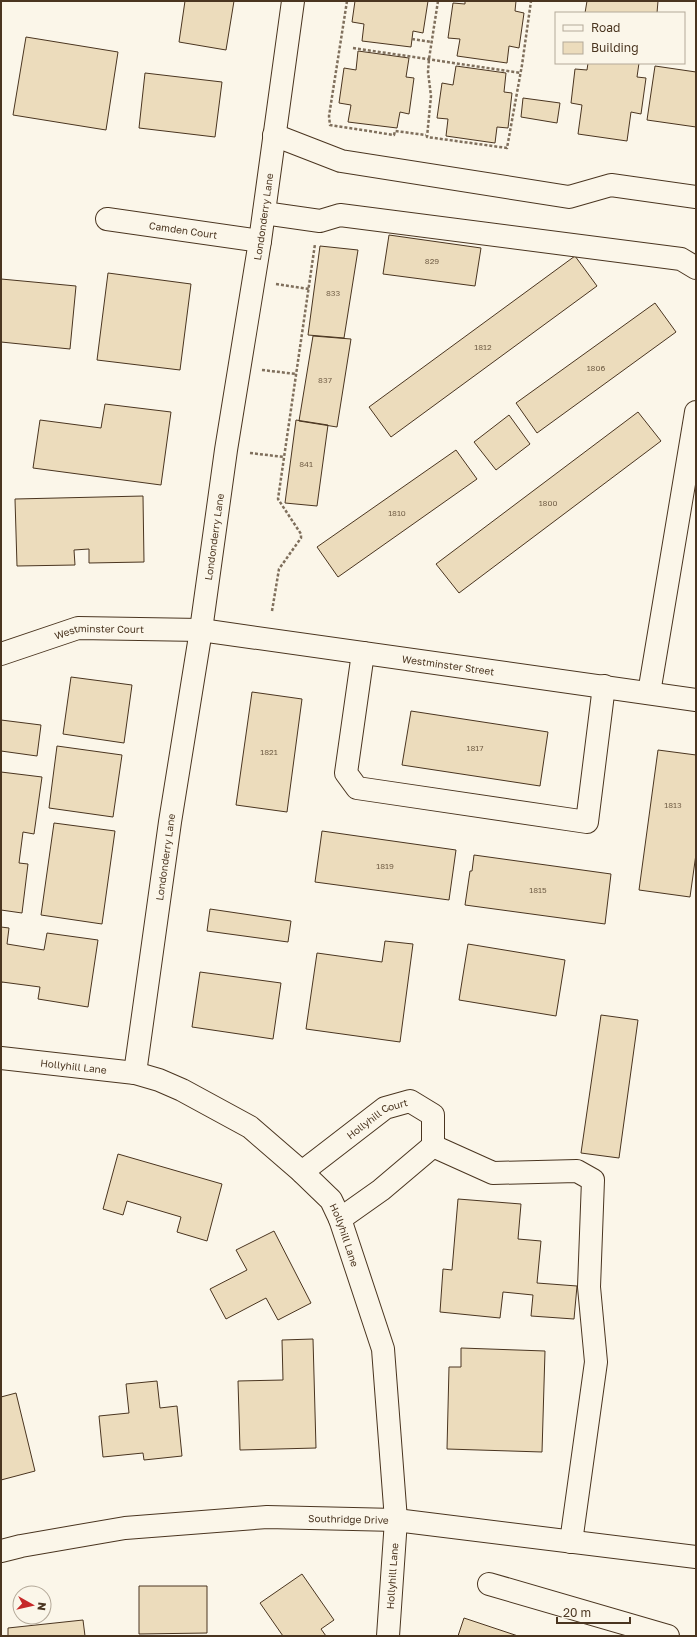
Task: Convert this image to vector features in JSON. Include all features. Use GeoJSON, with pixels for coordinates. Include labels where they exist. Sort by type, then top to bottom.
{"type":"FeatureCollection","features":[{"type":"Feature","properties":{"kind":"street","name":"Londonderry Lane"},"geometry":{"type":"LineString","coordinates":[[134,1073],[170,822],[201,630],[226,450],[260,241],[293,1]]}},
{"type":"Feature","properties":{"kind":"street"},"geometry":{"type":"LineString","coordinates":[[274,135],[341,161],[569,197],[611,185],[696,197]]}},
{"type":"Feature","properties":{"kind":"street"},"geometry":{"type":"LineString","coordinates":[[264,213],[320,221],[340,215],[681,259],[696,268]]}},
{"type":"Feature","properties":{"kind":"street","name":"Camden Court"},"geometry":{"type":"LineString","coordinates":[[107,220],[260,241]]}},
{"type":"Feature","properties":{"kind":"street"},"geometry":{"type":"LineString","coordinates":[[649,693],[696,412]]}},
{"type":"Feature","properties":{"kind":"street","name":"Westminster Court"},"geometry":{"type":"LineString","coordinates":[[1,654],[78,628],[201,630]]}},
{"type":"Feature","properties":{"kind":"street","name":"Westminster Street"},"geometry":{"type":"LineString","coordinates":[[201,630],[696,700]]}},
{"type":"Feature","properties":{"kind":"street"},"geometry":{"type":"LineString","coordinates":[[363,652],[346,773],[357,788],[587,822],[604,686]]}},
{"type":"Feature","properties":{"kind":"street","name":"Hollyhill Lane"},"geometry":{"type":"LineString","coordinates":[[1,1058],[134,1073],[159,1080],[182,1090],[250,1127],[302,1172],[330,1200],[340,1219],[384,1350],[396,1520],[388,1636]]}},
{"type":"Feature","properties":{"kind":"street","name":"Hollyhill Court"},"geometry":{"type":"LineString","coordinates":[[302,1172],[385,1108],[410,1101],[432,1115],[433,1146]]}},
{"type":"Feature","properties":{"kind":"street"},"geometry":{"type":"LineString","coordinates":[[340,1219],[381,1190],[433,1146],[493,1172],[577,1171],[593,1180],[589,1287],[596,1362],[571,1542]]}},
{"type":"Feature","properties":{"kind":"street","name":"Southridge Drive"},"geometry":{"type":"LineString","coordinates":[[1,1551],[21,1546],[125,1528],[267,1517],[396,1520],[696,1557]]}},
{"type":"Feature","properties":{"kind":"street"},"geometry":{"type":"LineString","coordinates":[[489,1584],[668,1636]]}},
{"type":"Feature","properties":{"kind":"path"},"geometry":{"type":"LineString","coordinates":[[347,1],[329,116],[330,125],[394,135],[395,130],[426,135],[427,137],[507,148],[521,73],[531,1]]}},
{"type":"Feature","properties":{"kind":"path"},"geometry":{"type":"LineString","coordinates":[[426,135],[432,96],[428,72],[429,59],[438,1]]}},
{"type":"Feature","properties":{"kind":"path"},"geometry":{"type":"LineString","coordinates":[[412,39],[432,42]]}},
{"type":"Feature","properties":{"kind":"path"},"geometry":{"type":"LineString","coordinates":[[353,48],[521,73]]}},
{"type":"Feature","properties":{"kind":"path"},"geometry":{"type":"LineString","coordinates":[[272,611],[279,569],[301,538],[301,534],[278,499],[316,241]]}},
{"type":"Feature","properties":{"kind":"path"},"geometry":{"type":"LineString","coordinates":[[274,284],[309,289]]}},
{"type":"Feature","properties":{"kind":"path"},"geometry":{"type":"LineString","coordinates":[[262,370],[296,374]]}},
{"type":"Feature","properties":{"kind":"path"},"geometry":{"type":"LineString","coordinates":[[250,453],[284,457]]}},
{"type":"Feature","properties":{"kind":"building"},"geometry":{"type":"Polygon","coordinates":[[[185,1],[234,1],[226,50],[179,42],[185,1]]]}},
{"type":"Feature","properties":{"kind":"building"},"geometry":{"type":"Polygon","coordinates":[[[355,1],[428,1],[423,33],[413,31],[411,47],[362,41],[364,24],[352,22],[355,1]]]}},
{"type":"Feature","properties":{"kind":"building"},"geometry":{"type":"Polygon","coordinates":[[[465,1],[516,1],[515,11],[524,13],[519,48],[509,46],[507,63],[457,56],[460,39],[448,38],[453,3],[465,4],[465,1]]]}},
{"type":"Feature","properties":{"kind":"building"},"geometry":{"type":"Polygon","coordinates":[[[587,1],[658,1],[657,12],[585,12],[587,1]]]}},
{"type":"Feature","properties":{"kind":"building"},"geometry":{"type":"Polygon","coordinates":[[[26,37],[118,52],[106,130],[13,115],[26,37]]]}},
{"type":"Feature","properties":{"kind":"building"},"geometry":{"type":"Polygon","coordinates":[[[358,51],[409,58],[406,77],[414,78],[409,114],[400,112],[397,128],[348,122],[351,105],[339,103],[344,68],[356,70],[358,51]]]}},
{"type":"Feature","properties":{"kind":"building"},"geometry":{"type":"Polygon","coordinates":[[[588,64],[639,64],[637,77],[646,78],[641,114],[631,112],[627,141],[578,134],[582,105],[571,103],[575,69],[587,70],[588,64]]]}},
{"type":"Feature","properties":{"kind":"building"},"geometry":{"type":"Polygon","coordinates":[[[456,66],[506,73],[504,92],[512,93],[508,128],[497,127],[495,143],[446,136],[448,119],[437,118],[442,83],[453,85],[456,66]]]}},
{"type":"Feature","properties":{"kind":"building"},"geometry":{"type":"Polygon","coordinates":[[[655,66],[696,72],[696,127],[647,120],[655,66]]]}},
{"type":"Feature","properties":{"kind":"building"},"geometry":{"type":"Polygon","coordinates":[[[145,73],[222,82],[215,137],[139,128],[145,73]]]}},
{"type":"Feature","properties":{"kind":"building"},"geometry":{"type":"Polygon","coordinates":[[[523,98],[560,103],[557,123],[521,117],[523,98]]]}},
{"type":"Feature","properties":{"kind":"building"},"geometry":{"type":"Polygon","coordinates":[[[389,235],[481,248],[475,286],[383,274],[389,235]]]}},
{"type":"Feature","properties":{"kind":"building"},"geometry":{"type":"Polygon","coordinates":[[[320,246],[358,250],[344,338],[308,335],[320,246]]]}},
{"type":"Feature","properties":{"kind":"building"},"geometry":{"type":"Polygon","coordinates":[[[575,256],[597,286],[391,437],[369,407],[575,256]]]}},
{"type":"Feature","properties":{"kind":"building"},"geometry":{"type":"Polygon","coordinates":[[[108,273],[191,284],[180,370],[97,360],[108,273]]]}},
{"type":"Feature","properties":{"kind":"building"},"geometry":{"type":"Polygon","coordinates":[[[1,279],[76,286],[70,349],[1,342],[1,279]]]}},
{"type":"Feature","properties":{"kind":"building"},"geometry":{"type":"Polygon","coordinates":[[[655,303],[676,332],[537,433],[516,403],[655,303]]]}},
{"type":"Feature","properties":{"kind":"building"},"geometry":{"type":"Polygon","coordinates":[[[313,336],[351,339],[337,427],[299,421],[313,336]]]}},
{"type":"Feature","properties":{"kind":"building"},"geometry":{"type":"Polygon","coordinates":[[[105,404],[171,412],[161,485],[33,468],[40,420],[101,428],[105,404]]]}},
{"type":"Feature","properties":{"kind":"building"},"geometry":{"type":"Polygon","coordinates":[[[638,412],[661,441],[459,593],[436,564],[638,412]]]}},
{"type":"Feature","properties":{"kind":"building"},"geometry":{"type":"Polygon","coordinates":[[[509,415],[530,444],[496,470],[474,442],[509,415]]]}},
{"type":"Feature","properties":{"kind":"building"},"geometry":{"type":"Polygon","coordinates":[[[296,420],[328,425],[317,506],[285,503],[296,420]]]}},
{"type":"Feature","properties":{"kind":"building"},"geometry":{"type":"Polygon","coordinates":[[[456,450],[477,479],[338,577],[317,547],[456,450]]]}},
{"type":"Feature","properties":{"kind":"building"},"geometry":{"type":"Polygon","coordinates":[[[143,496],[144,562],[89,563],[89,549],[74,550],[75,565],[17,566],[15,499],[143,496]]]}},
{"type":"Feature","properties":{"kind":"building"},"geometry":{"type":"Polygon","coordinates":[[[71,677],[132,685],[124,743],[63,734],[71,677]]]}},
{"type":"Feature","properties":{"kind":"building"},"geometry":{"type":"Polygon","coordinates":[[[252,692],[302,699],[287,812],[236,805],[252,692]]]}},
{"type":"Feature","properties":{"kind":"building"},"geometry":{"type":"Polygon","coordinates":[[[411,711],[548,732],[540,786],[402,765],[411,711]]]}},
{"type":"Feature","properties":{"kind":"building"},"geometry":{"type":"Polygon","coordinates":[[[1,720],[41,725],[37,756],[1,751],[1,720]]]}},
{"type":"Feature","properties":{"kind":"building"},"geometry":{"type":"Polygon","coordinates":[[[57,746],[122,755],[113,817],[49,808],[57,746]]]}},
{"type":"Feature","properties":{"kind":"building"},"geometry":{"type":"Polygon","coordinates":[[[658,750],[696,755],[696,854],[690,897],[639,890],[658,750]]]}},
{"type":"Feature","properties":{"kind":"building"},"geometry":{"type":"Polygon","coordinates":[[[1,772],[42,777],[34,834],[23,832],[19,863],[28,864],[22,913],[1,910],[1,772]]]}},
{"type":"Feature","properties":{"kind":"building"},"geometry":{"type":"Polygon","coordinates":[[[54,823],[115,831],[102,924],[41,915],[54,823]]]}},
{"type":"Feature","properties":{"kind":"building"},"geometry":{"type":"Polygon","coordinates":[[[322,831],[456,850],[449,900],[315,882],[322,831]]]}},
{"type":"Feature","properties":{"kind":"building"},"geometry":{"type":"Polygon","coordinates":[[[474,855],[611,874],[605,924],[465,905],[474,855]]]}},
{"type":"Feature","properties":{"kind":"building"},"geometry":{"type":"Polygon","coordinates":[[[210,909],[291,921],[288,942],[207,931],[210,909]]]}},
{"type":"Feature","properties":{"kind":"building"},"geometry":{"type":"Polygon","coordinates":[[[1,927],[9,928],[7,944],[44,950],[47,933],[98,940],[88,1007],[38,999],[40,987],[2,982],[1,985],[1,927]]]}},
{"type":"Feature","properties":{"kind":"building"},"geometry":{"type":"Polygon","coordinates":[[[385,941],[413,944],[400,1042],[306,1029],[317,953],[382,962],[385,941]]]}},
{"type":"Feature","properties":{"kind":"building"},"geometry":{"type":"Polygon","coordinates":[[[468,944],[565,960],[556,1016],[459,1000],[468,944]]]}},
{"type":"Feature","properties":{"kind":"building"},"geometry":{"type":"Polygon","coordinates":[[[200,972],[281,983],[273,1039],[192,1027],[200,972]]]}},
{"type":"Feature","properties":{"kind":"building"},"geometry":{"type":"Polygon","coordinates":[[[601,1015],[638,1020],[619,1158],[581,1153],[601,1015]]]}},
{"type":"Feature","properties":{"kind":"building"},"geometry":{"type":"Polygon","coordinates":[[[118,1154],[222,1184],[207,1241],[177,1232],[181,1217],[127,1201],[123,1215],[103,1209],[118,1154]]]}},
{"type":"Feature","properties":{"kind":"building"},"geometry":{"type":"Polygon","coordinates":[[[458,1199],[521,1204],[518,1239],[541,1241],[537,1283],[577,1286],[574,1319],[531,1316],[533,1295],[503,1292],[500,1318],[440,1312],[443,1269],[452,1270],[458,1199]]]}},
{"type":"Feature","properties":{"kind":"building"},"geometry":{"type":"Polygon","coordinates":[[[274,1231],[311,1303],[278,1320],[266,1298],[226,1319],[210,1289],[247,1270],[236,1250],[274,1231]]]}},
{"type":"Feature","properties":{"kind":"building"},"geometry":{"type":"Polygon","coordinates":[[[313,1339],[316,1448],[240,1450],[238,1381],[283,1380],[282,1340],[313,1339]]]}},
{"type":"Feature","properties":{"kind":"building"},"geometry":{"type":"Polygon","coordinates":[[[461,1348],[545,1351],[542,1452],[447,1449],[449,1367],[461,1367],[461,1348]]]}},
{"type":"Feature","properties":{"kind":"building"},"geometry":{"type":"Polygon","coordinates":[[[157,1381],[160,1408],[177,1406],[182,1456],[144,1460],[143,1453],[103,1457],[99,1416],[129,1413],[126,1384],[157,1381]]]}},
{"type":"Feature","properties":{"kind":"building"},"geometry":{"type":"Polygon","coordinates":[[[16,1393],[35,1471],[1,1480],[1,1397],[16,1393]]]}},
{"type":"Feature","properties":{"kind":"building"},"geometry":{"type":"Polygon","coordinates":[[[302,1574],[334,1620],[321,1629],[326,1636],[283,1636],[260,1603],[302,1574]]]}},
{"type":"Feature","properties":{"kind":"building"},"geometry":{"type":"Polygon","coordinates":[[[139,1586],[207,1586],[207,1633],[139,1634],[139,1586]]]}},
{"type":"Feature","properties":{"kind":"building"},"geometry":{"type":"Polygon","coordinates":[[[464,1618],[518,1636],[458,1636],[464,1618]]]}},
{"type":"Feature","properties":{"kind":"building"},"geometry":{"type":"Polygon","coordinates":[[[83,1620],[85,1636],[8,1636],[8,1628],[52,1625],[52,1623],[83,1620]]]}}]}
